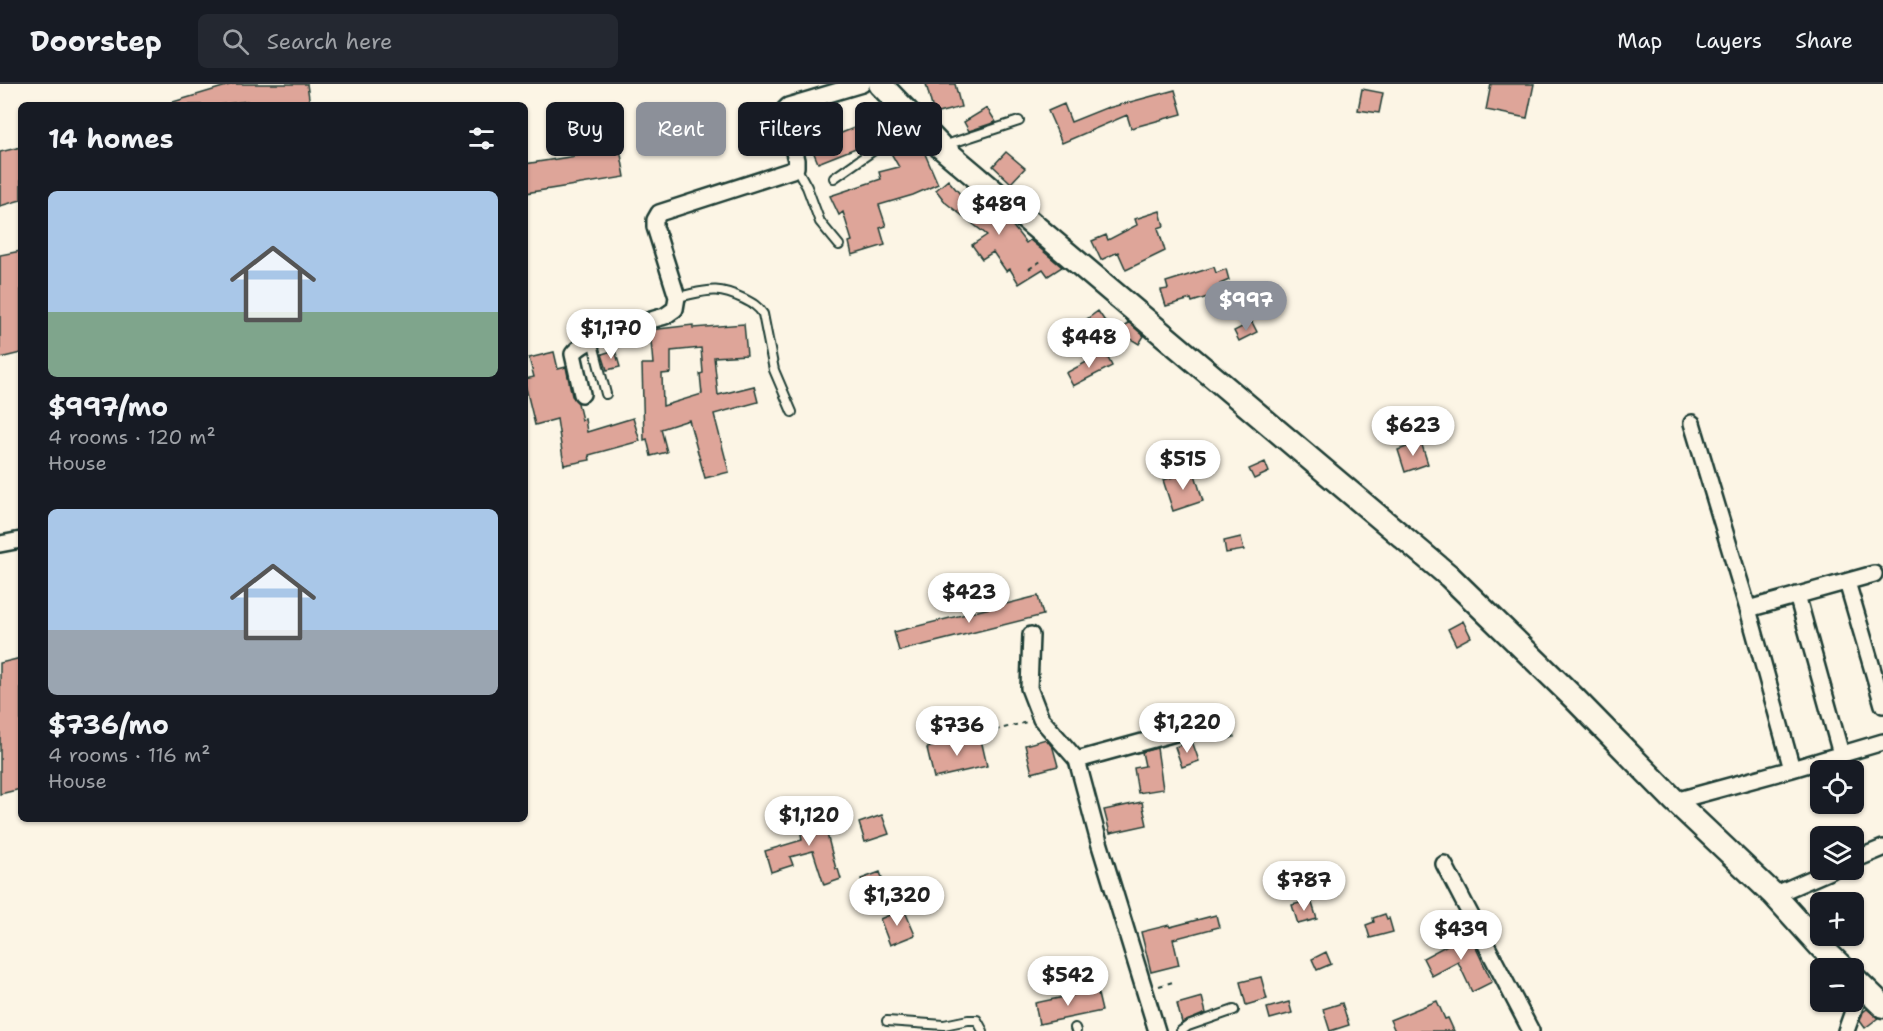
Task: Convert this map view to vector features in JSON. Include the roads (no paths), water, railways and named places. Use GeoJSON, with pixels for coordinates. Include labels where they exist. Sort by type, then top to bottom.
{"type":"FeatureCollection","features":[{"type":"Feature","properties":{"kind":"street"},"geometry":{"type":"LineString","coordinates":[[582,394],[573,354],[578,347],[592,340],[665,316],[675,309],[677,297],[655,227],[655,219],[659,213],[792,170],[796,167],[784,110],[788,106],[862,84]]}},
{"type":"Feature","properties":{"kind":"street"},"geometry":{"type":"LineString","coordinates":[[879,84],[897,102]]}},
{"type":"Feature","properties":{"kind":"street"},"geometry":{"type":"LineString","coordinates":[[942,147],[1449,576],[1675,801],[1774,895],[1832,958]]}},
{"type":"Feature","properties":{"kind":"street"},"geometry":{"type":"LineString","coordinates":[[1692,423],[1748,609],[1792,769]]}},
{"type":"Feature","properties":{"kind":"street"},"geometry":{"type":"LineString","coordinates":[[0,544],[18,541]]}},
{"type":"Feature","properties":{"kind":"street"},"geometry":{"type":"LineString","coordinates":[[1748,609],[1874,574]]}},
{"type":"Feature","properties":{"kind":"street"},"geometry":{"type":"LineString","coordinates":[[1847,582],[1883,705]]}},
{"type":"Feature","properties":{"kind":"street"},"geometry":{"type":"LineString","coordinates":[[1797,595],[1841,754]]}},
{"type":"Feature","properties":{"kind":"street"},"geometry":{"type":"LineString","coordinates":[[1031,635],[1029,688],[1041,719],[1077,760],[1099,842],[1157,1031]]}},
{"type":"Feature","properties":{"kind":"street"},"geometry":{"type":"LineString","coordinates":[[1077,760],[1208,723]]}},
{"type":"Feature","properties":{"kind":"street"},"geometry":{"type":"LineString","coordinates":[[1675,801],[1883,742]]}},
{"type":"Feature","properties":{"kind":"street"},"geometry":{"type":"LineString","coordinates":[[1864,856],[1883,848]]}},
{"type":"Feature","properties":{"kind":"street"},"geometry":{"type":"LineString","coordinates":[[1444,864],[1531,1031]]}},
{"type":"Feature","properties":{"kind":"street"},"geometry":{"type":"LineString","coordinates":[[1774,895],[1810,879]]}},
{"type":"Feature","properties":{"kind":"street"},"geometry":{"type":"LineString","coordinates":[[1864,988],[1883,1006]]}},
{"type":"Feature","properties":{"kind":"street"},"geometry":{"type":"LineString","coordinates":[[1846,1031],[1851,1012]]}},
{"type":"Feature","properties":{"kind":"lane"},"geometry":{"type":"LineString","coordinates":[[942,147],[1019,121]]}},
{"type":"Feature","properties":{"kind":"lane"},"geometry":{"type":"LineString","coordinates":[[834,178],[865,156]]}},
{"type":"Feature","properties":{"kind":"lane"},"geometry":{"type":"LineString","coordinates":[[796,167],[820,222],[839,244]]}},
{"type":"Feature","properties":{"kind":"lane"},"geometry":{"type":"LineString","coordinates":[[677,297],[713,289],[721,290],[759,307],[763,314],[774,370],[792,412]]}},
{"type":"Feature","properties":{"kind":"lane"},"geometry":{"type":"LineString","coordinates":[[592,340],[606,394]]}},
{"type":"Feature","properties":{"kind":"lane"},"geometry":{"type":"LineString","coordinates":[[1181,1031],[1188,1026],[1234,1010]]}},
{"type":"Feature","properties":{"kind":"lane"},"geometry":{"type":"LineString","coordinates":[[887,1021],[944,1025],[977,1020],[983,1031]]}}]}
